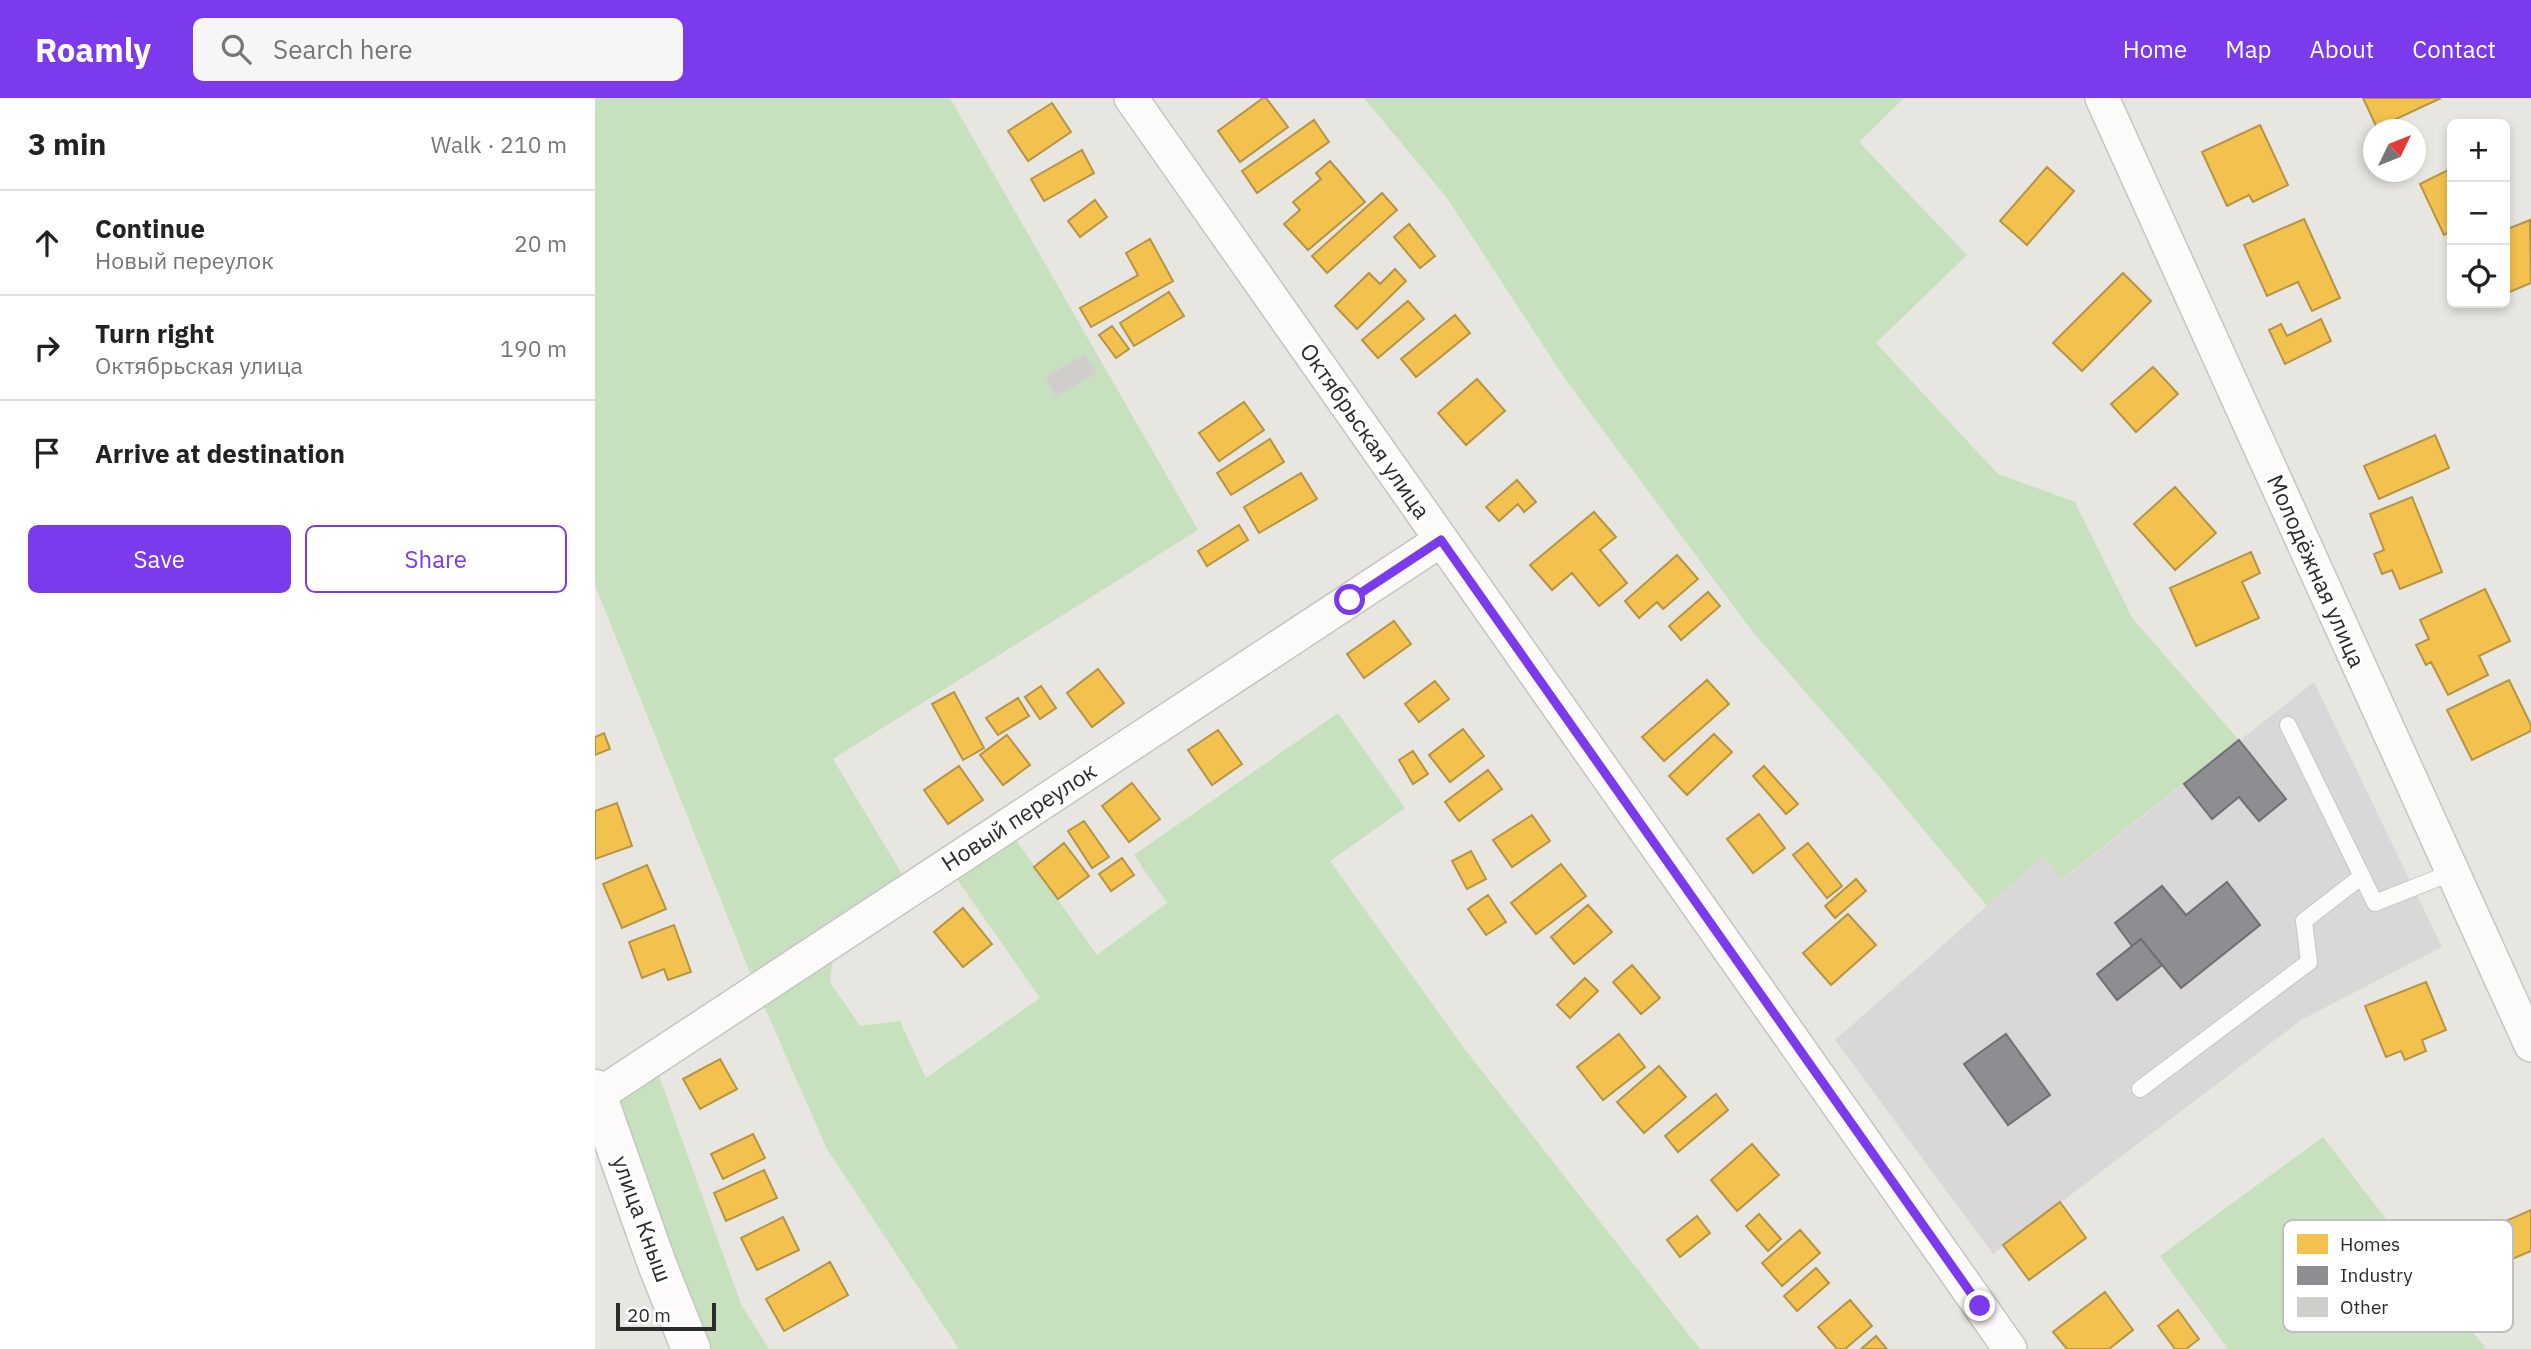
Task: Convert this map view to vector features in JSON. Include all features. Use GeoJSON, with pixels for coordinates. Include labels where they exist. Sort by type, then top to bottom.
{"type":"FeatureCollection","features":[{"type":"Feature","properties":{"kind":"street","name":"Октябрьская улица"},"geometry":{"type":"LineString","coordinates":[[1131,98],[2010,1349]]}},
{"type":"Feature","properties":{"kind":"street","name":"Молодёжная улица"},"geometry":{"type":"LineString","coordinates":[[2102,98],[2531,1045]]}},
{"type":"Feature","properties":{"kind":"street","name":"Новый переулок"},"geometry":{"type":"LineString","coordinates":[[596,1092],[1441,540]]}},
{"type":"Feature","properties":{"kind":"street","name":"улица Кныш"},"geometry":{"type":"LineString","coordinates":[[596,1092],[657,1264],[691,1349]]}},
{"type":"Feature","properties":{"kind":"lane"},"geometry":{"type":"LineString","coordinates":[[2288,725],[2375,903],[2453,872]]}},
{"type":"Feature","properties":{"kind":"lane"},"geometry":{"type":"LineString","coordinates":[[2140,1089],[2309,961],[2304,921],[2362,876]]}},
{"type":"Feature","properties":{"kind":"shaded area"},"geometry":{"type":"Polygon","coordinates":[[[2314,682],[2442,947],[2301,1020],[1993,1254],[1835,1040],[2044,856],[2062,880],[2314,682]]]}},
{"type":"Feature","properties":{"kind":"green space"},"geometry":{"type":"Polygon","coordinates":[[[595,98],[950,98],[1198,530],[833,759],[911,889],[835,939],[830,982],[860,1026],[900,1021],[926,1078],[1040,998],[947,865],[1006,826],[1097,955],[1167,903],[1134,855],[1338,713],[1405,808],[1330,861],[1463,1047],[1700,1349],[959,1349],[827,1149],[757,990],[595,585],[595,98]]]}},
{"type":"Feature","properties":{"kind":"green space"},"geometry":{"type":"Polygon","coordinates":[[[1364,98],[1904,98],[1859,142],[1967,255],[1876,343],[1998,474],[2075,502],[2132,618],[2239,740],[2061,880],[2044,856],[1987,906],[1879,776],[1752,631],[1565,379],[1447,198],[1364,98]]]}},
{"type":"Feature","properties":{"kind":"green space"},"geometry":{"type":"Polygon","coordinates":[[[653,1059],[741,1304],[769,1349],[691,1349],[597,1096],[653,1059]]]}},
{"type":"Feature","properties":{"kind":"green space"},"geometry":{"type":"Polygon","coordinates":[[[2323,1137],[2387,1220],[2283,1220],[2283,1332],[2473,1332],[2486,1349],[2228,1349],[2160,1256],[2323,1137]]]}},
{"type":"Feature","properties":{"kind":"building: Homes"},"geometry":{"type":"Polygon","coordinates":[[[1266,98],[1288,127],[1240,162],[1218,131],[1266,98]]]}},
{"type":"Feature","properties":{"kind":"building: Homes"},"geometry":{"type":"Polygon","coordinates":[[[2363,98],[2441,98],[2396,119],[2373,119],[2363,98]]]}},
{"type":"Feature","properties":{"kind":"building: Homes"},"geometry":{"type":"Polygon","coordinates":[[[1052,103],[1071,132],[1028,161],[1008,131],[1052,103]]]}},
{"type":"Feature","properties":{"kind":"building: Homes"},"geometry":{"type":"Polygon","coordinates":[[[1314,120],[1329,142],[1257,193],[1242,171],[1314,120]]]}},
{"type":"Feature","properties":{"kind":"building: Homes"},"geometry":{"type":"Polygon","coordinates":[[[2260,125],[2288,185],[2253,202],[2249,195],[2227,206],[2202,152],[2260,125]]]}},
{"type":"Feature","properties":{"kind":"building: Homes"},"geometry":{"type":"Polygon","coordinates":[[[1082,150],[1094,173],[1044,201],[1031,179],[1082,150]]]}},
{"type":"Feature","properties":{"kind":"building: Homes"},"geometry":{"type":"Polygon","coordinates":[[[1330,161],[1365,202],[1308,250],[1284,224],[1300,210],[1293,202],[1321,179],[1316,173],[1330,161]]]}},
{"type":"Feature","properties":{"kind":"building: Homes"},"geometry":{"type":"Polygon","coordinates":[[[2047,167],[2074,191],[2027,245],[2000,221],[2047,167]]]}},
{"type":"Feature","properties":{"kind":"building: Homes"},"geometry":{"type":"Polygon","coordinates":[[[2447,170],[2447,234],[2444,235],[2420,184],[2447,170]]]}},
{"type":"Feature","properties":{"kind":"building: Homes"},"geometry":{"type":"Polygon","coordinates":[[[1382,193],[1397,210],[1327,273],[1312,256],[1382,193]]]}},
{"type":"Feature","properties":{"kind":"building: Homes"},"geometry":{"type":"Polygon","coordinates":[[[1095,200],[1107,217],[1080,237],[1068,221],[1095,200]]]}},
{"type":"Feature","properties":{"kind":"building: Homes"},"geometry":{"type":"Polygon","coordinates":[[[2304,219],[2340,298],[2312,311],[2298,282],[2267,296],[2244,245],[2304,219]]]}},
{"type":"Feature","properties":{"kind":"building: Homes"},"geometry":{"type":"Polygon","coordinates":[[[2530,220],[2531,283],[2510,292],[2510,245],[2510,228],[2530,220]]]}},
{"type":"Feature","properties":{"kind":"building: Homes"},"geometry":{"type":"Polygon","coordinates":[[[1409,224],[1435,256],[1420,268],[1394,237],[1409,224]]]}},
{"type":"Feature","properties":{"kind":"building: Homes"},"geometry":{"type":"Polygon","coordinates":[[[1150,239],[1173,281],[1091,327],[1080,308],[1138,275],[1126,253],[1150,239]]]}},
{"type":"Feature","properties":{"kind":"building: Homes"},"geometry":{"type":"Polygon","coordinates":[[[1395,269],[1406,281],[1357,329],[1335,306],[1369,273],[1380,284],[1395,269]]]}},
{"type":"Feature","properties":{"kind":"building: Homes"},"geometry":{"type":"Polygon","coordinates":[[[2123,273],[2151,301],[2082,371],[2053,343],[2123,273]]]}},
{"type":"Feature","properties":{"kind":"building: Homes"},"geometry":{"type":"Polygon","coordinates":[[[1169,292],[1184,316],[1134,346],[1120,323],[1169,292]]]}},
{"type":"Feature","properties":{"kind":"building: Homes"},"geometry":{"type":"Polygon","coordinates":[[[1408,301],[1424,319],[1378,358],[1362,340],[1408,301]]]}},
{"type":"Feature","properties":{"kind":"building: Homes"},"geometry":{"type":"Polygon","coordinates":[[[1455,315],[1470,333],[1416,377],[1401,359],[1455,315]]]}},
{"type":"Feature","properties":{"kind":"building: Homes"},"geometry":{"type":"Polygon","coordinates":[[[2321,319],[2331,341],[2285,364],[2269,330],[2281,324],[2287,336],[2321,319]]]}},
{"type":"Feature","properties":{"kind":"building: Homes"},"geometry":{"type":"Polygon","coordinates":[[[1112,326],[1129,349],[1116,358],[1099,335],[1112,326]]]}},
{"type":"Feature","properties":{"kind":"building: Homes"},"geometry":{"type":"Polygon","coordinates":[[[2153,367],[2178,394],[2136,432],[2111,404],[2153,367]]]}},
{"type":"Feature","properties":{"kind":"building: Homes"},"geometry":{"type":"Polygon","coordinates":[[[1477,379],[1505,411],[1466,445],[1438,413],[1477,379]]]}},
{"type":"Feature","properties":{"kind":"building: Homes"},"geometry":{"type":"Polygon","coordinates":[[[1244,402],[1264,430],[1219,461],[1199,433],[1244,402]]]}},
{"type":"Feature","properties":{"kind":"building: Homes"},"geometry":{"type":"Polygon","coordinates":[[[2435,435],[2449,468],[2379,499],[2364,466],[2435,435]]]}},
{"type":"Feature","properties":{"kind":"building: Homes"},"geometry":{"type":"Polygon","coordinates":[[[1270,439],[1284,462],[1231,495],[1217,473],[1270,439]]]}},
{"type":"Feature","properties":{"kind":"building: Homes"},"geometry":{"type":"Polygon","coordinates":[[[1301,473],[1317,499],[1259,533],[1244,507],[1301,473]]]}},
{"type":"Feature","properties":{"kind":"building: Homes"},"geometry":{"type":"Polygon","coordinates":[[[1517,480],[1536,502],[1524,512],[1518,504],[1499,521],[1486,507],[1517,480]]]}},
{"type":"Feature","properties":{"kind":"building: Homes"},"geometry":{"type":"Polygon","coordinates":[[[2175,487],[2216,533],[2175,570],[2134,524],[2175,487]]]}},
{"type":"Feature","properties":{"kind":"building: Homes"},"geometry":{"type":"Polygon","coordinates":[[[2412,497],[2442,572],[2400,589],[2392,570],[2382,574],[2374,554],[2384,550],[2370,514],[2412,497]]]}},
{"type":"Feature","properties":{"kind":"building: Homes"},"geometry":{"type":"Polygon","coordinates":[[[1594,512],[1616,537],[1600,550],[1627,583],[1599,606],[1572,573],[1552,590],[1530,565],[1594,512]]]}},
{"type":"Feature","properties":{"kind":"building: Homes"},"geometry":{"type":"Polygon","coordinates":[[[1239,525],[1248,540],[1207,566],[1198,551],[1239,525]]]}},
{"type":"Feature","properties":{"kind":"building: Homes"},"geometry":{"type":"Polygon","coordinates":[[[2251,552],[2260,573],[2242,582],[2259,618],[2196,646],[2170,588],[2251,552]]]}},
{"type":"Feature","properties":{"kind":"building: Homes"},"geometry":{"type":"Polygon","coordinates":[[[1677,555],[1698,579],[1663,609],[1657,602],[1639,618],[1625,601],[1677,555]]]}},
{"type":"Feature","properties":{"kind":"building: Homes"},"geometry":{"type":"Polygon","coordinates":[[[2485,589],[2510,641],[2479,656],[2488,675],[2448,695],[2431,662],[2426,665],[2416,645],[2429,639],[2420,620],[2485,589]]]}},
{"type":"Feature","properties":{"kind":"building: Homes"},"geometry":{"type":"Polygon","coordinates":[[[1708,592],[1720,606],[1681,640],[1669,626],[1708,592]]]}},
{"type":"Feature","properties":{"kind":"building: Homes"},"geometry":{"type":"Polygon","coordinates":[[[1394,621],[1411,644],[1364,678],[1347,654],[1394,621]]]}},
{"type":"Feature","properties":{"kind":"building: Homes"},"geometry":{"type":"Polygon","coordinates":[[[1098,669],[1124,703],[1092,727],[1067,693],[1098,669]]]}},
{"type":"Feature","properties":{"kind":"building: Homes"},"geometry":{"type":"Polygon","coordinates":[[[1707,680],[1729,704],[1664,761],[1642,737],[1707,680]]]}},
{"type":"Feature","properties":{"kind":"building: Homes"},"geometry":{"type":"Polygon","coordinates":[[[2509,680],[2531,725],[2531,731],[2472,760],[2447,710],[2509,680]]]}},
{"type":"Feature","properties":{"kind":"building: Homes"},"geometry":{"type":"Polygon","coordinates":[[[1435,681],[1449,699],[1419,722],[1405,704],[1435,681]]]}},
{"type":"Feature","properties":{"kind":"building: Homes"},"geometry":{"type":"Polygon","coordinates":[[[1041,686],[1056,708],[1040,719],[1025,697],[1041,686]]]}},
{"type":"Feature","properties":{"kind":"building: Homes"},"geometry":{"type":"Polygon","coordinates":[[[954,692],[984,748],[963,760],[932,704],[954,692]]]}},
{"type":"Feature","properties":{"kind":"building: Homes"},"geometry":{"type":"Polygon","coordinates":[[[1018,698],[1029,716],[998,735],[986,718],[1018,698]]]}},
{"type":"Feature","properties":{"kind":"building: Homes"},"geometry":{"type":"Polygon","coordinates":[[[1463,729],[1484,756],[1450,782],[1429,755],[1463,729]]]}},
{"type":"Feature","properties":{"kind":"building: Homes"},"geometry":{"type":"Polygon","coordinates":[[[1218,730],[1242,764],[1212,785],[1188,750],[1218,730]]]}},
{"type":"Feature","properties":{"kind":"building: Homes"},"geometry":{"type":"Polygon","coordinates":[[[604,733],[610,749],[595,755],[595,737],[604,733]]]}},
{"type":"Feature","properties":{"kind":"building: Homes"},"geometry":{"type":"Polygon","coordinates":[[[1714,734],[1732,752],[1687,795],[1669,776],[1714,734]]]}},
{"type":"Feature","properties":{"kind":"building: Homes"},"geometry":{"type":"Polygon","coordinates":[[[1007,735],[1030,765],[1003,785],[980,755],[1007,735]]]}},
{"type":"Feature","properties":{"kind":"building: Homes"},"geometry":{"type":"Polygon","coordinates":[[[1413,751],[1428,774],[1413,784],[1399,760],[1413,751]]]}},
{"type":"Feature","properties":{"kind":"building: Homes"},"geometry":{"type":"Polygon","coordinates":[[[959,766],[983,800],[948,824],[924,790],[959,766]]]}},
{"type":"Feature","properties":{"kind":"building: Homes"},"geometry":{"type":"Polygon","coordinates":[[[1764,766],[1798,804],[1786,814],[1753,776],[1764,766]]]}},
{"type":"Feature","properties":{"kind":"building: Homes"},"geometry":{"type":"Polygon","coordinates":[[[1488,770],[1502,789],[1459,821],[1445,802],[1488,770]]]}},
{"type":"Feature","properties":{"kind":"building: Homes"},"geometry":{"type":"Polygon","coordinates":[[[1132,783],[1160,819],[1129,842],[1102,806],[1132,783]]]}},
{"type":"Feature","properties":{"kind":"building: Homes"},"geometry":{"type":"Polygon","coordinates":[[[617,803],[632,846],[595,859],[595,811],[617,803]]]}},
{"type":"Feature","properties":{"kind":"building: Homes"},"geometry":{"type":"Polygon","coordinates":[[[1759,814],[1785,848],[1753,873],[1727,839],[1759,814]]]}},
{"type":"Feature","properties":{"kind":"building: Homes"},"geometry":{"type":"Polygon","coordinates":[[[1532,815],[1550,841],[1512,867],[1493,840],[1532,815]]]}},
{"type":"Feature","properties":{"kind":"building: Homes"},"geometry":{"type":"Polygon","coordinates":[[[1084,821],[1109,857],[1092,868],[1068,831],[1084,821]]]}},
{"type":"Feature","properties":{"kind":"building: Homes"},"geometry":{"type":"Polygon","coordinates":[[[1064,843],[1089,876],[1058,899],[1034,867],[1064,843]]]}},
{"type":"Feature","properties":{"kind":"building: Homes"},"geometry":{"type":"Polygon","coordinates":[[[1808,843],[1842,886],[1827,898],[1793,855],[1808,843]]]}},
{"type":"Feature","properties":{"kind":"building: Homes"},"geometry":{"type":"Polygon","coordinates":[[[1471,851],[1486,879],[1467,889],[1452,861],[1471,851]]]}},
{"type":"Feature","properties":{"kind":"building: Homes"},"geometry":{"type":"Polygon","coordinates":[[[1122,858],[1134,875],[1111,891],[1099,874],[1122,858]]]}},
{"type":"Feature","properties":{"kind":"building: Homes"},"geometry":{"type":"Polygon","coordinates":[[[1561,864],[1586,896],[1536,934],[1511,903],[1561,864]]]}},
{"type":"Feature","properties":{"kind":"building: Homes"},"geometry":{"type":"Polygon","coordinates":[[[647,865],[666,909],[622,928],[603,884],[647,865]]]}},
{"type":"Feature","properties":{"kind":"building: Homes"},"geometry":{"type":"Polygon","coordinates":[[[1856,879],[1866,891],[1835,918],[1825,906],[1856,879]]]}},
{"type":"Feature","properties":{"kind":"building: Homes"},"geometry":{"type":"Polygon","coordinates":[[[1488,895],[1506,922],[1486,935],[1468,909],[1488,895]]]}},
{"type":"Feature","properties":{"kind":"building: Homes"},"geometry":{"type":"Polygon","coordinates":[[[1588,905],[1612,932],[1574,964],[1551,937],[1588,905]]]}},
{"type":"Feature","properties":{"kind":"building: Homes"},"geometry":{"type":"Polygon","coordinates":[[[963,908],[992,944],[963,967],[934,932],[963,908]]]}},
{"type":"Feature","properties":{"kind":"building: Homes"},"geometry":{"type":"Polygon","coordinates":[[[1848,914],[1876,945],[1831,985],[1803,953],[1848,914]]]}},
{"type":"Feature","properties":{"kind":"building: Homes"},"geometry":{"type":"Polygon","coordinates":[[[674,925],[691,972],[668,980],[664,969],[642,978],[629,942],[674,925]]]}},
{"type":"Feature","properties":{"kind":"building: Homes"},"geometry":{"type":"Polygon","coordinates":[[[1632,965],[1660,998],[1641,1014],[1613,982],[1632,965]]]}},
{"type":"Feature","properties":{"kind":"building: Homes"},"geometry":{"type":"Polygon","coordinates":[[[1585,978],[1598,991],[1570,1018],[1557,1005],[1585,978]]]}},
{"type":"Feature","properties":{"kind":"building: Homes"},"geometry":{"type":"Polygon","coordinates":[[[2426,982],[2446,1030],[2422,1040],[2426,1051],[2405,1060],[2401,1051],[2386,1057],[2365,1006],[2426,982]]]}},
{"type":"Feature","properties":{"kind":"building: Homes"},"geometry":{"type":"Polygon","coordinates":[[[1619,1034],[1645,1067],[1603,1100],[1577,1067],[1619,1034]]]}},
{"type":"Feature","properties":{"kind":"building: Homes"},"geometry":{"type":"Polygon","coordinates":[[[720,1059],[737,1089],[700,1109],[683,1079],[720,1059]]]}},
{"type":"Feature","properties":{"kind":"building: Homes"},"geometry":{"type":"Polygon","coordinates":[[[1659,1066],[1686,1097],[1644,1133],[1617,1102],[1659,1066]]]}},
{"type":"Feature","properties":{"kind":"building: Homes"},"geometry":{"type":"Polygon","coordinates":[[[1716,1094],[1728,1110],[1678,1152],[1665,1136],[1716,1094]]]}},
{"type":"Feature","properties":{"kind":"building: Homes"},"geometry":{"type":"Polygon","coordinates":[[[753,1134],[765,1158],[723,1179],[711,1154],[753,1134]]]}},
{"type":"Feature","properties":{"kind":"building: Homes"},"geometry":{"type":"Polygon","coordinates":[[[1752,1144],[1779,1175],[1737,1211],[1711,1180],[1752,1144]]]}},
{"type":"Feature","properties":{"kind":"building: Homes"},"geometry":{"type":"Polygon","coordinates":[[[764,1170],[777,1198],[726,1221],[714,1193],[764,1170]]]}},
{"type":"Feature","properties":{"kind":"building: Homes"},"geometry":{"type":"Polygon","coordinates":[[[2060,1202],[2086,1238],[2029,1280],[2003,1245],[2060,1202]]]}},
{"type":"Feature","properties":{"kind":"building: Homes"},"geometry":{"type":"Polygon","coordinates":[[[2531,1210],[2531,1251],[2513,1259],[2513,1220],[2508,1220],[2531,1210]]]}},
{"type":"Feature","properties":{"kind":"building: Homes"},"geometry":{"type":"Polygon","coordinates":[[[1759,1214],[1781,1239],[1768,1251],[1746,1226],[1759,1214]]]}},
{"type":"Feature","properties":{"kind":"building: Homes"},"geometry":{"type":"Polygon","coordinates":[[[1697,1216],[1710,1233],[1680,1257],[1667,1240],[1697,1216]]]}},
{"type":"Feature","properties":{"kind":"building: Homes"},"geometry":{"type":"Polygon","coordinates":[[[783,1217],[799,1250],[757,1270],[741,1238],[783,1217]]]}},
{"type":"Feature","properties":{"kind":"building: Homes"},"geometry":{"type":"Polygon","coordinates":[[[1800,1230],[1820,1253],[1782,1286],[1762,1263],[1800,1230]]]}},
{"type":"Feature","properties":{"kind":"building: Homes"},"geometry":{"type":"Polygon","coordinates":[[[830,1262],[848,1295],[784,1331],[766,1299],[830,1262]]]}},
{"type":"Feature","properties":{"kind":"building: Homes"},"geometry":{"type":"Polygon","coordinates":[[[1816,1268],[1829,1283],[1797,1311],[1784,1296],[1816,1268]]]}},
{"type":"Feature","properties":{"kind":"building: Homes"},"geometry":{"type":"Polygon","coordinates":[[[2105,1292],[2133,1330],[2109,1349],[2067,1349],[2053,1332],[2105,1292]]]}},
{"type":"Feature","properties":{"kind":"building: Homes"},"geometry":{"type":"Polygon","coordinates":[[[1850,1300],[1872,1326],[1845,1349],[1837,1349],[1818,1327],[1850,1300]]]}},
{"type":"Feature","properties":{"kind":"building: Homes"},"geometry":{"type":"Polygon","coordinates":[[[2178,1310],[2199,1339],[2186,1349],[2175,1349],[2158,1326],[2178,1310]]]}},
{"type":"Feature","properties":{"kind":"building: Homes"},"geometry":{"type":"Polygon","coordinates":[[[1876,1336],[1887,1349],[1861,1349],[1876,1336]]]}},
{"type":"Feature","properties":{"kind":"building: Industry"},"geometry":{"type":"Polygon","coordinates":[[[2239,740],[2286,799],[2259,821],[2239,797],[2212,819],[2184,784],[2239,740]]]}},
{"type":"Feature","properties":{"kind":"building: Industry"},"geometry":{"type":"Polygon","coordinates":[[[2227,882],[2260,925],[2181,988],[2141,939],[2132,946],[2115,923],[2162,886],[2186,915],[2227,882]]]}},
{"type":"Feature","properties":{"kind":"building: Industry"},"geometry":{"type":"Polygon","coordinates":[[[2141,939],[2162,965],[2117,1000],[2097,974],[2141,939]]]}},
{"type":"Feature","properties":{"kind":"building: Industry"},"geometry":{"type":"Polygon","coordinates":[[[2006,1034],[2050,1095],[2008,1125],[1964,1064],[2006,1034]]]}},
{"type":"Feature","properties":{"kind":"building: Other"},"geometry":{"type":"Polygon","coordinates":[[[1085,355],[1096,373],[1056,396],[1046,377],[1085,355]]]}},
{"type":"Feature","properties":{"kind":"route"},"geometry":{"type":"LineString","coordinates":[[1350,600],[1441,540],[1980,1306]]}}]}
